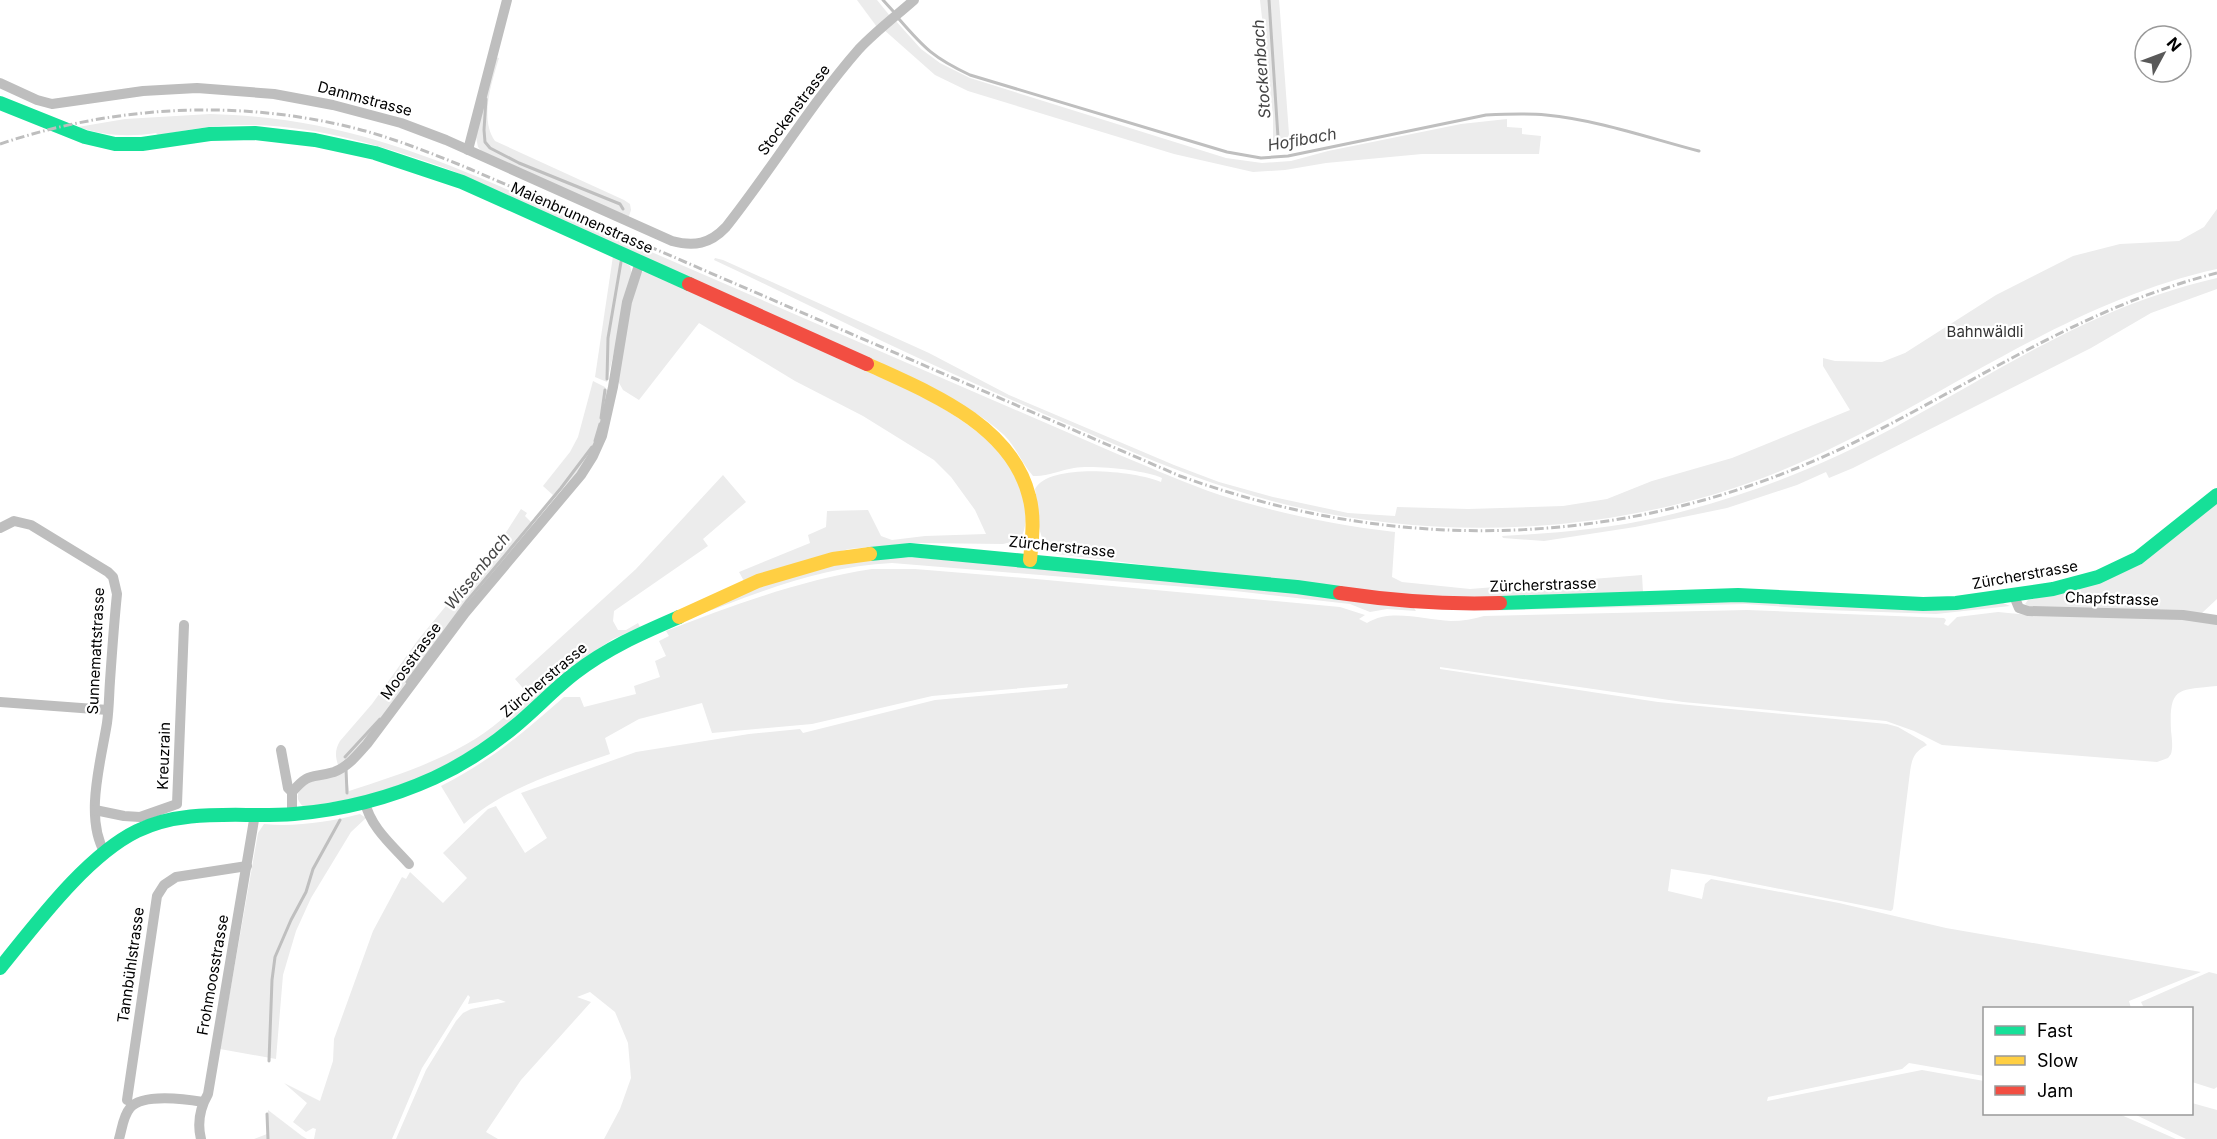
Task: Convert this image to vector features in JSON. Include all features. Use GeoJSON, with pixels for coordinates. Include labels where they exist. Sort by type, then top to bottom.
{"type":"FeatureCollection","features":[{"type":"Feature","properties":{"kind":"main road","name":"Maienbrunnenstrasse"},"geometry":{"type":"LineString","coordinates":[[0,103],[82,137],[116,144],[132,145],[192,136],[238,133],[300,138],[366,150],[427,168],[462,182],[895,377],[948,404],[985,429],[1010,454],[1026,484],[1032,517],[1030,560]]}},
{"type":"Feature","properties":{"kind":"main road","name":"Zürcherstrasse"},"geometry":{"type":"LineString","coordinates":[[0,968],[62,893],[105,853],[137,831],[170,820],[199,815],[292,814],[365,802],[428,781],[474,756],[513,728],[575,673],[616,645],[758,580],[833,559],[909,550],[1297,587],[1394,601],[1450,605],[1738,595],[1923,604],[1956,603],[2014,596],[2076,584],[2119,568],[2158,543],[2217,495]]}},
{"type":"Feature","properties":{"kind":"street"},"geometry":{"type":"LineString","coordinates":[[468,150],[507,0]]}},
{"type":"Feature","properties":{"kind":"street","name":"Stockenstrasse"},"geometry":{"type":"LineString","coordinates":[[705,243],[717,236],[731,220],[797,128],[860,49],[914,0]]}},
{"type":"Feature","properties":{"kind":"street","name":"Dammstrasse"},"geometry":{"type":"LineString","coordinates":[[0,83],[37,100],[52,104],[166,89],[227,90],[274,94],[333,105],[378,116],[423,131],[672,241],[686,244],[705,243]]}},
{"type":"Feature","properties":{"kind":"street","name":"Moosstrasse"},"geometry":{"type":"LineString","coordinates":[[292,792],[301,781],[315,774],[333,772],[350,763],[367,744],[465,613],[581,475],[602,436],[613,387],[627,302],[640,262]]}},
{"type":"Feature","properties":{"kind":"street","name":"Sunnemattstrasse"},"geometry":{"type":"LineString","coordinates":[[0,528],[14,521],[31,525],[113,577],[117,594],[108,710],[99,759],[95,810],[95,831],[98,842],[105,853]]}},
{"type":"Feature","properties":{"kind":"street","name":"Chapfstrasse"},"geometry":{"type":"LineString","coordinates":[[2014,596],[2019,608],[2028,611],[2183,615],[2217,620]]}},
{"type":"Feature","properties":{"kind":"street","name":"Kreuzrain"},"geometry":{"type":"LineString","coordinates":[[95,810],[140,817],[177,804],[184,626]]}},
{"type":"Feature","properties":{"kind":"street"},"geometry":{"type":"LineString","coordinates":[[0,702],[108,710]]}},
{"type":"Feature","properties":{"kind":"street"},"geometry":{"type":"LineString","coordinates":[[281,750],[288,788],[292,792],[292,814]]}},
{"type":"Feature","properties":{"kind":"street"},"geometry":{"type":"LineString","coordinates":[[365,802],[372,823],[409,864]]}},
{"type":"Feature","properties":{"kind":"street","name":"Frohmoosstrasse"},"geometry":{"type":"LineString","coordinates":[[201,1139],[198,1126],[208,1094],[255,814]]}},
{"type":"Feature","properties":{"kind":"street","name":"Tannbühlstrasse"},"geometry":{"type":"LineString","coordinates":[[127,1101],[157,896],[164,885],[176,877],[247,866]]}},
{"type":"Feature","properties":{"kind":"street"},"geometry":{"type":"LineString","coordinates":[[119,1139],[129,1108],[136,1103],[158,1099],[204,1102]]}},
{"type":"Feature","properties":{"kind":"green space"},"geometry":{"type":"Polygon","coordinates":[[[857,0],[877,0],[890,16],[877,27],[857,0]]]}},
{"type":"Feature","properties":{"kind":"green space"},"geometry":{"type":"Polygon","coordinates":[[[1260,0],[1279,0],[1289,134],[1288,138],[1273,142],[1273,116],[1260,0]]]}},
{"type":"Feature","properties":{"kind":"green space"},"geometry":{"type":"Polygon","coordinates":[[[895,20],[921,49],[940,63],[970,78],[1226,158],[1262,163],[1291,161],[1328,151],[1461,124],[1507,119],[1507,127],[1522,128],[1522,134],[1541,136],[1539,154],[1422,154],[1253,172],[1174,154],[968,91],[935,75],[883,29],[895,20]]]}},
{"type":"Feature","properties":{"kind":"green space"},"geometry":{"type":"Polygon","coordinates":[[[495,57],[499,58],[490,89],[487,111],[490,132],[495,141],[624,200],[630,204],[628,219],[483,153],[478,147],[476,137],[495,57]]]}},
{"type":"Feature","properties":{"kind":"green space"},"geometry":{"type":"Polygon","coordinates":[[[210,114],[287,120],[323,127],[357,135],[426,157],[497,185],[1195,486],[1285,513],[1395,532],[1392,577],[1402,582],[1470,589],[1642,575],[1643,592],[1443,599],[1390,595],[1057,554],[1044,542],[1039,526],[1035,489],[1043,480],[1057,475],[1094,471],[1133,475],[1161,482],[1162,478],[1132,471],[1094,467],[1074,468],[1033,476],[1009,440],[995,427],[966,407],[926,385],[453,171],[401,153],[348,138],[294,128],[229,125],[158,135],[156,133],[127,135],[107,134],[78,127],[125,119],[210,114]]]}},
{"type":"Feature","properties":{"kind":"green space","name":"Bahnwäldli"},"geometry":{"type":"Polygon","coordinates":[[[2217,209],[2217,269],[2158,285],[2102,307],[2047,333],[1887,420],[1778,472],[1713,495],[1645,511],[1576,522],[1506,527],[1436,527],[1366,520],[1298,507],[1212,483],[1137,454],[956,375],[714,260],[715,258],[723,260],[929,353],[1009,395],[1219,482],[1273,497],[1348,513],[1395,516],[1397,507],[1468,509],[1563,506],[1607,499],[1652,481],[1732,458],[1850,410],[1823,366],[1823,358],[1835,361],[1882,362],[1905,353],[1996,295],[2073,256],[2120,244],[2179,241],[2204,227],[2217,209]]]}},
{"type":"Feature","properties":{"kind":"green space"},"geometry":{"type":"Polygon","coordinates":[[[613,256],[630,266],[632,274],[607,382],[595,377],[613,256]]]}},
{"type":"Feature","properties":{"kind":"green space"},"geometry":{"type":"Polygon","coordinates":[[[649,271],[892,381],[929,400],[989,440],[1005,457],[1018,479],[1026,518],[1020,540],[1003,544],[916,543],[849,549],[744,581],[739,572],[810,543],[808,535],[826,527],[827,511],[868,510],[881,536],[892,540],[925,536],[986,534],[975,510],[951,477],[934,460],[863,416],[795,381],[699,323],[639,400],[623,390],[618,381],[630,304],[642,272],[649,271]]]}},
{"type":"Feature","properties":{"kind":"green space"},"geometry":{"type":"Polygon","coordinates":[[[2217,278],[2217,289],[2151,313],[2091,348],[1829,478],[1826,472],[1797,485],[1727,508],[1635,527],[1544,541],[1503,538],[1502,536],[1621,525],[1691,509],[1752,490],[1869,441],[2078,327],[2174,289],[2217,278]]]}},
{"type":"Feature","properties":{"kind":"green space"},"geometry":{"type":"Polygon","coordinates":[[[593,381],[605,387],[608,393],[602,426],[587,460],[537,519],[534,518],[553,495],[543,486],[570,452],[578,437],[593,381]]]}},
{"type":"Feature","properties":{"kind":"green space"},"geometry":{"type":"Polygon","coordinates":[[[723,475],[746,502],[703,539],[708,546],[614,611],[613,621],[618,630],[626,630],[638,623],[640,627],[613,639],[589,655],[494,736],[433,773],[368,796],[304,807],[299,802],[298,796],[302,785],[346,770],[349,791],[429,763],[485,733],[512,711],[528,694],[515,679],[636,569],[723,475]]]}},
{"type":"Feature","properties":{"kind":"green space"},"geometry":{"type":"Polygon","coordinates":[[[2217,502],[2217,599],[2202,613],[2030,607],[2025,604],[2028,600],[2086,586],[2127,570],[2140,563],[2217,502]]]}},
{"type":"Feature","properties":{"kind":"green space"},"geometry":{"type":"Polygon","coordinates":[[[521,509],[527,513],[525,516],[531,522],[532,527],[389,711],[353,753],[338,765],[336,753],[340,741],[372,704],[418,640],[505,534],[521,509]]]}},
{"type":"Feature","properties":{"kind":"green space"},"geometry":{"type":"Polygon","coordinates":[[[895,557],[1250,587],[1414,608],[1416,611],[1387,609],[1370,612],[1350,604],[1235,591],[892,563],[865,565],[813,575],[688,619],[732,597],[792,575],[843,563],[895,557]]]}},
{"type":"Feature","properties":{"kind":"green space"},"geometry":{"type":"Polygon","coordinates":[[[872,569],[915,569],[1340,607],[1365,615],[1359,619],[1367,623],[1386,616],[1451,621],[1484,616],[1747,610],[1944,618],[1946,620],[1944,624],[1948,626],[1957,617],[1998,612],[2029,615],[2183,619],[2217,624],[2217,686],[2184,690],[2174,698],[2171,717],[2171,754],[2168,758],[2157,762],[1942,745],[1914,731],[1886,721],[1683,702],[1440,667],[1440,669],[1658,702],[1887,724],[1898,727],[1924,742],[1927,745],[1916,753],[1911,767],[1891,911],[1671,869],[1668,891],[1702,899],[1705,884],[1711,879],[1839,903],[1946,928],[2201,972],[2129,1001],[2131,1007],[1983,1007],[1983,1076],[1909,1063],[1902,1069],[1768,1097],[1767,1101],[1922,1070],[1983,1081],[1983,1115],[2121,1115],[2176,1139],[604,1139],[620,1109],[631,1078],[628,1043],[615,1012],[590,992],[577,997],[591,1002],[521,1080],[486,1132],[498,1139],[396,1139],[426,1070],[456,1021],[463,1013],[471,1009],[506,1002],[498,999],[468,1004],[470,997],[468,995],[422,1068],[392,1139],[314,1139],[316,1129],[313,1128],[306,1132],[293,1122],[307,1103],[284,1083],[320,1101],[333,1061],[334,1039],[373,931],[402,877],[406,879],[410,872],[443,903],[467,878],[443,853],[488,809],[496,806],[525,853],[547,838],[521,793],[636,752],[749,734],[800,729],[803,733],[935,700],[1067,688],[1068,684],[932,696],[812,724],[712,733],[702,703],[639,719],[605,738],[610,754],[552,774],[515,790],[480,811],[464,824],[441,786],[506,746],[564,697],[580,697],[584,707],[636,694],[634,686],[660,677],[655,661],[666,656],[659,641],[669,636],[666,631],[742,603],[872,569]]]}},
{"type":"Feature","properties":{"kind":"green space"},"geometry":{"type":"Polygon","coordinates":[[[1756,601],[1956,609],[2003,603],[2010,606],[1936,614],[1746,604],[1477,611],[1583,605],[1756,601]]]}},
{"type":"Feature","properties":{"kind":"green space"},"geometry":{"type":"Polygon","coordinates":[[[360,814],[366,818],[351,832],[311,898],[296,931],[283,975],[276,1059],[220,1049],[258,833],[264,824],[312,823],[360,814]]]}},
{"type":"Feature","properties":{"kind":"green space"},"geometry":{"type":"Polygon","coordinates":[[[2209,972],[2217,974],[2217,1087],[2214,1089],[2193,1082],[2193,1007],[2144,1007],[2141,1002],[2209,972]]]}},
{"type":"Feature","properties":{"kind":"green space"},"geometry":{"type":"Polygon","coordinates":[[[2193,1103],[2217,1110],[2217,1139],[2186,1139],[2136,1115],[2193,1115],[2193,1103]]]}},
{"type":"Feature","properties":{"kind":"green space"},"geometry":{"type":"Polygon","coordinates":[[[268,1110],[307,1139],[254,1139],[267,1134],[268,1110]]]}},
{"type":"Feature","properties":{"kind":"waterway","name":"Hofibach"},"geometry":{"type":"LineString","coordinates":[[883,0],[893,11]]}},
{"type":"Feature","properties":{"kind":"waterway","name":"Stockenbach"},"geometry":{"type":"LineString","coordinates":[[1269,0],[1278,137]]}},
{"type":"Feature","properties":{"kind":"waterway","name":"Hofibach"},"geometry":{"type":"LineString","coordinates":[[899,19],[931,52],[970,75],[1227,152],[1261,158],[1288,156],[1486,115],[1516,114],[1546,115],[1585,121],[1699,151]]}},
{"type":"Feature","properties":{"kind":"waterway","name":"Wissenbach"},"geometry":{"type":"LineString","coordinates":[[486,99],[484,130],[485,142],[490,148],[519,163],[620,204],[623,209]]}},
{"type":"Feature","properties":{"kind":"waterway","name":"Wissenbach"},"geometry":{"type":"LineString","coordinates":[[607,379],[608,338],[621,262]]}},
{"type":"Feature","properties":{"kind":"waterway","name":"Wissenbach"},"geometry":{"type":"LineString","coordinates":[[601,418],[605,390]]}},
{"type":"Feature","properties":{"kind":"waterway","name":"Wissenbach"},"geometry":{"type":"LineString","coordinates":[[595,441],[600,424]]}},
{"type":"Feature","properties":{"kind":"waterway","name":"Wissenbach"},"geometry":{"type":"LineString","coordinates":[[407,682],[467,601],[592,447]]}},
{"type":"Feature","properties":{"kind":"waterway","name":"Wissenbach"},"geometry":{"type":"LineString","coordinates":[[345,757],[380,719]]}},
{"type":"Feature","properties":{"kind":"waterway","name":"Wissenbach"},"geometry":{"type":"LineString","coordinates":[[346,769],[347,793]]}},
{"type":"Feature","properties":{"kind":"waterway","name":"Wissenbach"},"geometry":{"type":"LineString","coordinates":[[269,1061],[275,957],[306,892],[313,869],[340,820]]}},
{"type":"Feature","properties":{"kind":"waterway","name":"Wissenbach"},"geometry":{"type":"LineString","coordinates":[[267,1114],[268,1139]]}},
{"type":"Feature","properties":{"kind":"railway"},"geometry":{"type":"LineString","coordinates":[[0,144],[86,121],[174,111],[262,112],[306,118],[365,131],[470,169],[1180,476],[1267,503],[1354,521],[1442,530],[1529,529],[1615,520],[1701,501],[1785,473],[1869,435],[2081,323],[2170,287],[2217,273]]}},
{"type":"Feature","properties":{"kind":"traffic: fast"},"geometry":{"type":"LineString","coordinates":[[0,103],[85,137],[115,144],[142,144],[210,134],[255,133],[315,140],[375,153],[462,182],[689,284]]}},
{"type":"Feature","properties":{"kind":"traffic: fast"},"geometry":{"type":"LineString","coordinates":[[1500,603],[1738,595],[1923,604],[1956,603],[2053,589],[2098,577],[2138,558],[2217,495]]}},
{"type":"Feature","properties":{"kind":"traffic: fast"},"geometry":{"type":"LineString","coordinates":[[870,554],[910,550],[1340,593]]}},
{"type":"Feature","properties":{"kind":"traffic: fast"},"geometry":{"type":"LineString","coordinates":[[0,968],[63,892],[99,857],[137,831],[156,824],[194,816],[274,815],[330,810],[366,802],[417,785],[455,767],[495,742],[587,664],[638,635],[679,617]]}},
{"type":"Feature","properties":{"kind":"traffic: slow"},"geometry":{"type":"LineString","coordinates":[[867,364],[940,399],[986,430],[1005,449],[1019,471],[1031,504],[1030,560]]}},
{"type":"Feature","properties":{"kind":"traffic: slow"},"geometry":{"type":"LineString","coordinates":[[679,617],[758,581],[833,559],[870,554]]}},
{"type":"Feature","properties":{"kind":"traffic: jam"},"geometry":{"type":"LineString","coordinates":[[689,284],[867,364]]}},
{"type":"Feature","properties":{"kind":"traffic: jam"},"geometry":{"type":"LineString","coordinates":[[1340,593],[1420,602],[1500,603]]}}]}
